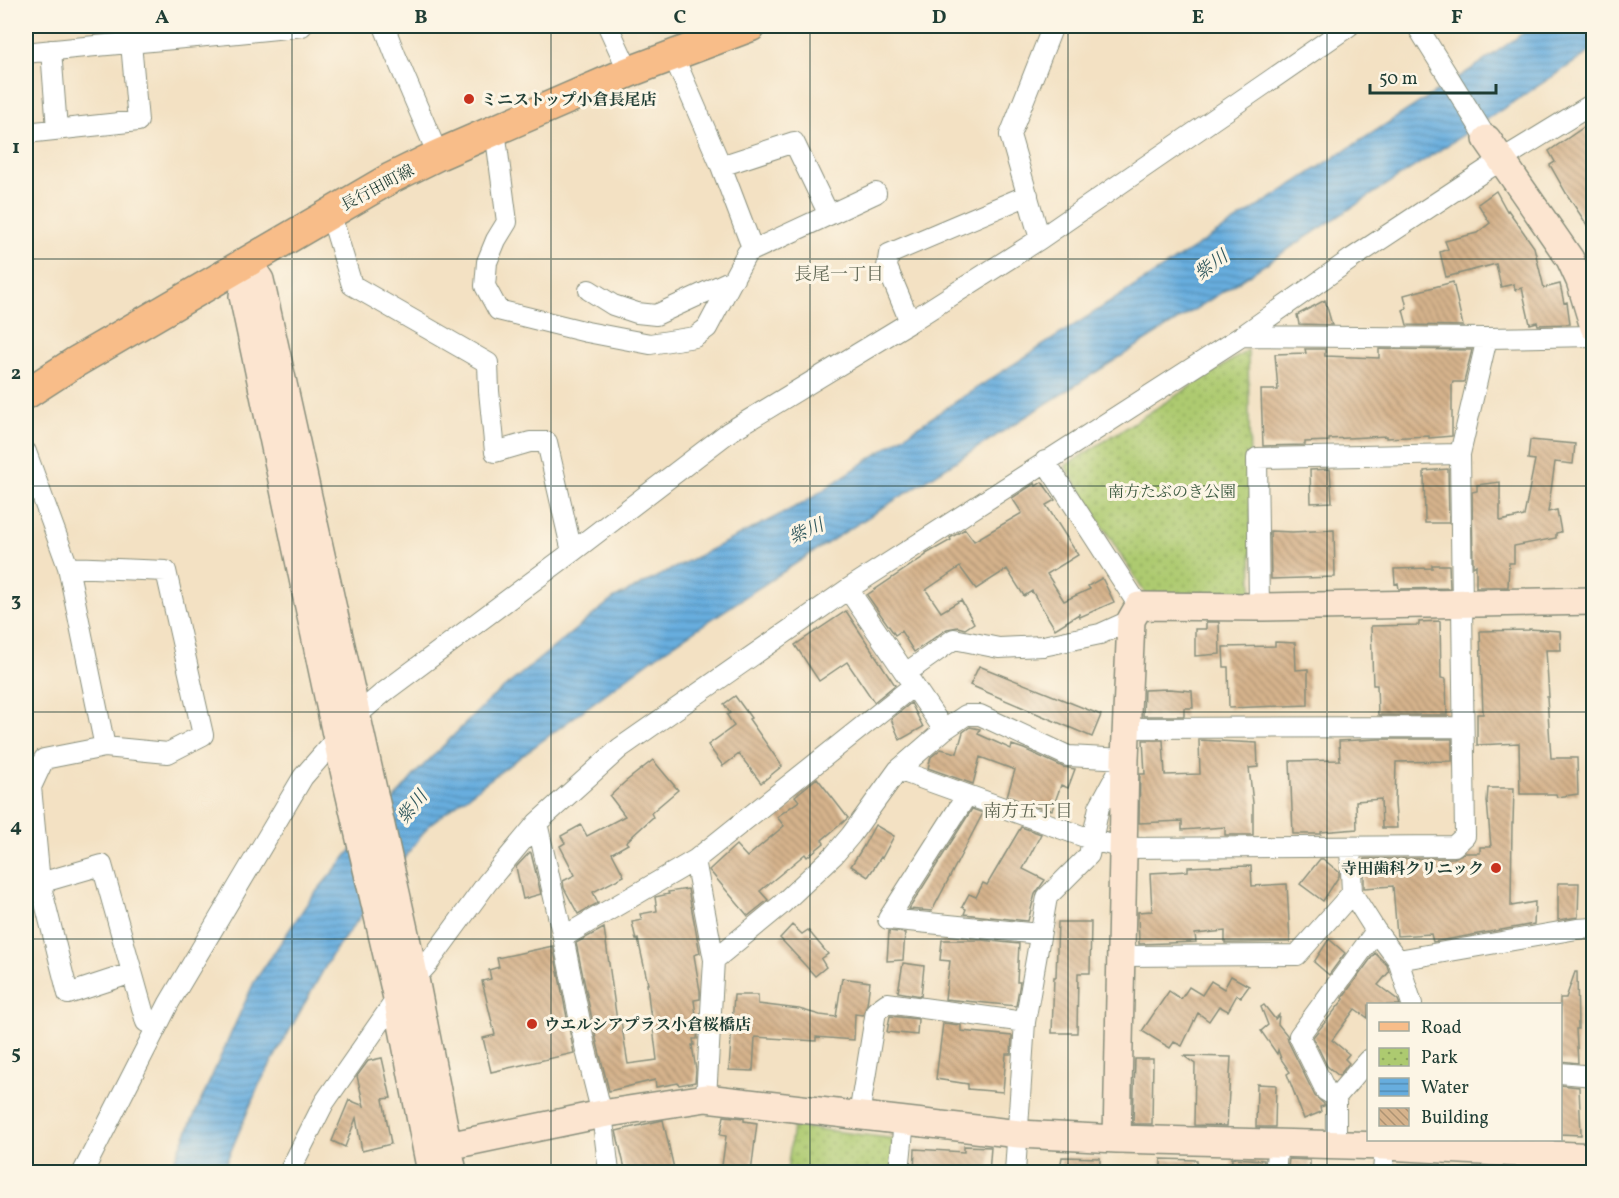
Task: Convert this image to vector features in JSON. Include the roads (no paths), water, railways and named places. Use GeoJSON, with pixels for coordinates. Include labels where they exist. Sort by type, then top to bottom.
{"type":"FeatureCollection","features":[{"type":"Feature","properties":{"kind":"main road","name":"長行田町線"},"geometry":{"type":"LineString","coordinates":[[26,394],[74,363],[391,178],[438,155],[629,72],[751,26]]}},
{"type":"Feature","properties":{"kind":"street"},"geometry":{"type":"LineString","coordinates":[[26,53],[302,26]]}},
{"type":"Feature","properties":{"kind":"street"},"geometry":{"type":"LineString","coordinates":[[384,26],[438,155]]}},
{"type":"Feature","properties":{"kind":"street"},"geometry":{"type":"LineString","coordinates":[[608,26],[629,72]]}},
{"type":"Feature","properties":{"kind":"street"},"geometry":{"type":"LineString","coordinates":[[1040,239],[1010,135],[1053,26]]}},
{"type":"Feature","properties":{"kind":"street"},"geometry":{"type":"LineString","coordinates":[[83,1173],[175,993],[303,777],[349,735],[382,693],[729,432],[910,322],[1040,239],[1349,26]]}},
{"type":"Feature","properties":{"kind":"street"},"geometry":{"type":"LineString","coordinates":[[1417,26],[1494,149],[1570,259],[1580,281],[1593,327]]}},
{"type":"Feature","properties":{"kind":"street"},"geometry":{"type":"LineString","coordinates":[[26,133],[138,121],[131,43]]}},
{"type":"Feature","properties":{"kind":"street"},"geometry":{"type":"LineString","coordinates":[[51,50],[57,129]]}},
{"type":"Feature","properties":{"kind":"street"},"geometry":{"type":"LineString","coordinates":[[673,55],[721,166],[753,250]]}},
{"type":"Feature","properties":{"kind":"street"},"geometry":{"type":"LineString","coordinates":[[289,1173],[299,1163],[324,1103],[406,988],[427,965],[487,884],[537,823],[620,748],[848,589],[1242,336],[1351,259],[1494,149],[1593,103]]}},
{"type":"Feature","properties":{"kind":"street"},"geometry":{"type":"LineString","coordinates":[[495,130],[507,222],[487,261],[485,286],[498,310],[587,332],[650,344],[695,337],[707,328],[747,253],[876,193]]}},
{"type":"Feature","properties":{"kind":"street"},"geometry":{"type":"LineString","coordinates":[[721,166],[794,142],[829,215]]}},
{"type":"Feature","properties":{"kind":"street"},"geometry":{"type":"LineString","coordinates":[[910,322],[887,267],[889,254],[1028,195]]}},
{"type":"Feature","properties":{"kind":"street"},"geometry":{"type":"LineString","coordinates":[[330,212],[352,285],[488,363],[495,452],[530,442],[547,442],[572,552]]}},
{"type":"Feature","properties":{"kind":"street"},"geometry":{"type":"LineString","coordinates":[[248,262],[243,296],[349,735],[406,988],[436,1157],[453,1173]]}},
{"type":"Feature","properties":{"kind":"street"},"geometry":{"type":"LineString","coordinates":[[589,290],[613,305],[636,313],[656,315],[734,279]]}},
{"type":"Feature","properties":{"kind":"street"},"geometry":{"type":"LineString","coordinates":[[1242,336],[1487,338],[1593,336]]}},
{"type":"Feature","properties":{"kind":"street"},"geometry":{"type":"LineString","coordinates":[[898,770],[1093,840],[1123,848],[1454,846],[1465,836],[1460,454],[1487,338]]}},
{"type":"Feature","properties":{"kind":"street"},"geometry":{"type":"LineString","coordinates":[[26,452],[68,567],[105,747]]}},
{"type":"Feature","properties":{"kind":"street"},"geometry":{"type":"LineString","coordinates":[[1259,608],[1257,458],[1460,454]]}},
{"type":"Feature","properties":{"kind":"street"},"geometry":{"type":"LineString","coordinates":[[1045,461],[1135,613],[1126,728],[1117,1139]]}},
{"type":"Feature","properties":{"kind":"street"},"geometry":{"type":"LineString","coordinates":[[68,567],[166,571],[203,735],[168,753],[105,747],[44,759],[31,788],[33,885],[68,994],[132,973]]}},
{"type":"Feature","properties":{"kind":"street"},"geometry":{"type":"LineString","coordinates":[[848,589],[944,730]]}},
{"type":"Feature","properties":{"kind":"street"},"geometry":{"type":"LineString","coordinates":[[563,937],[694,860],[910,679],[954,639],[999,648],[1043,646],[1100,634],[1135,613],[1593,601]]}},
{"type":"Feature","properties":{"kind":"street"},"geometry":{"type":"LineString","coordinates":[[714,960],[781,905],[834,855],[898,770],[966,714],[980,715],[1068,756],[1125,759]]}},
{"type":"Feature","properties":{"kind":"street"},"geometry":{"type":"LineString","coordinates":[[1126,728],[1462,727]]}},
{"type":"Feature","properties":{"kind":"street"},"geometry":{"type":"LineString","coordinates":[[1015,1173],[1025,1023],[1047,897],[1089,855],[1100,807],[1125,759]]}},
{"type":"Feature","properties":{"kind":"street"},"geometry":{"type":"LineString","coordinates":[[967,795],[888,919],[1040,934]]}},
{"type":"Feature","properties":{"kind":"street"},"geometry":{"type":"LineString","coordinates":[[537,823],[602,1114],[609,1173]]}},
{"type":"Feature","properties":{"kind":"street"},"geometry":{"type":"LineString","coordinates":[[1350,848],[1352,893],[1398,960],[1411,1003]]}},
{"type":"Feature","properties":{"kind":"street"},"geometry":{"type":"LineString","coordinates":[[694,860],[714,960],[706,1098]]}},
{"type":"Feature","properties":{"kind":"street"},"geometry":{"type":"LineString","coordinates":[[33,885],[102,865],[146,1022]]}},
{"type":"Feature","properties":{"kind":"street"},"geometry":{"type":"LineString","coordinates":[[1120,956],[1297,955],[1352,893]]}},
{"type":"Feature","properties":{"kind":"street"},"geometry":{"type":"LineString","coordinates":[[1398,960],[1577,928],[1593,928]]}},
{"type":"Feature","properties":{"kind":"street"},"geometry":{"type":"LineString","coordinates":[[1336,1097],[1326,1091],[1299,1036],[1376,931]]}},
{"type":"Feature","properties":{"kind":"street"},"geometry":{"type":"LineString","coordinates":[[859,1115],[876,1011],[887,1003],[1025,1023]]}},
{"type":"Feature","properties":{"kind":"street"},"geometry":{"type":"LineString","coordinates":[[1336,1145],[1336,1097],[1367,1061]]}},
{"type":"Feature","properties":{"kind":"street"},"geometry":{"type":"LineString","coordinates":[[1562,1073],[1593,1076]]}},
{"type":"Feature","properties":{"kind":"street"},"geometry":{"type":"LineString","coordinates":[[436,1157],[602,1114],[706,1098],[1019,1134],[1336,1145],[1384,1160],[1593,1156]]}},
{"type":"Feature","properties":{"kind":"street"},"geometry":{"type":"LineString","coordinates":[[899,1173],[904,1121]]}},
{"type":"Feature","properties":{"kind":"street"},"geometry":{"type":"LineString","coordinates":[[1275,1173],[1278,1144]]}},
{"type":"Feature","properties":{"kind":"water","name":"紫川"},"geometry":{"type":"Polygon","coordinates":[[[1533,26],[1593,26],[1593,50],[1241,280],[807,556],[659,654],[430,824],[333,953],[259,1085],[222,1172],[169,1172],[254,982],[311,898],[416,773],[489,700],[613,599],[805,502],[958,400],[1481,63],[1533,26]]]}},
{"type":"Feature","properties":{"kind":"place","name":"ミニストップ小倉長尾店"},"geometry":{"type":"Point","coordinates":[469,99]}},
{"type":"Feature","properties":{"kind":"place","name":"寺田歯科クリニック"},"geometry":{"type":"Point","coordinates":[1496,868]}},
{"type":"Feature","properties":{"kind":"place","name":"ウエルシアプラス小倉桜橋店"},"geometry":{"type":"Point","coordinates":[532,1024]}},
{"type":"Feature","properties":{"kind":"district","name":"長尾一丁目"},"geometry":{"type":"Point","coordinates":[839,274]}},
{"type":"Feature","properties":{"kind":"district","name":"南方五丁目"},"geometry":{"type":"Point","coordinates":[1028,811]}},
{"type":"Feature","properties":{"kind":"park label","name":"南方たぶのき公園"},"geometry":{"type":"Point","coordinates":[1172,491]}}]}
